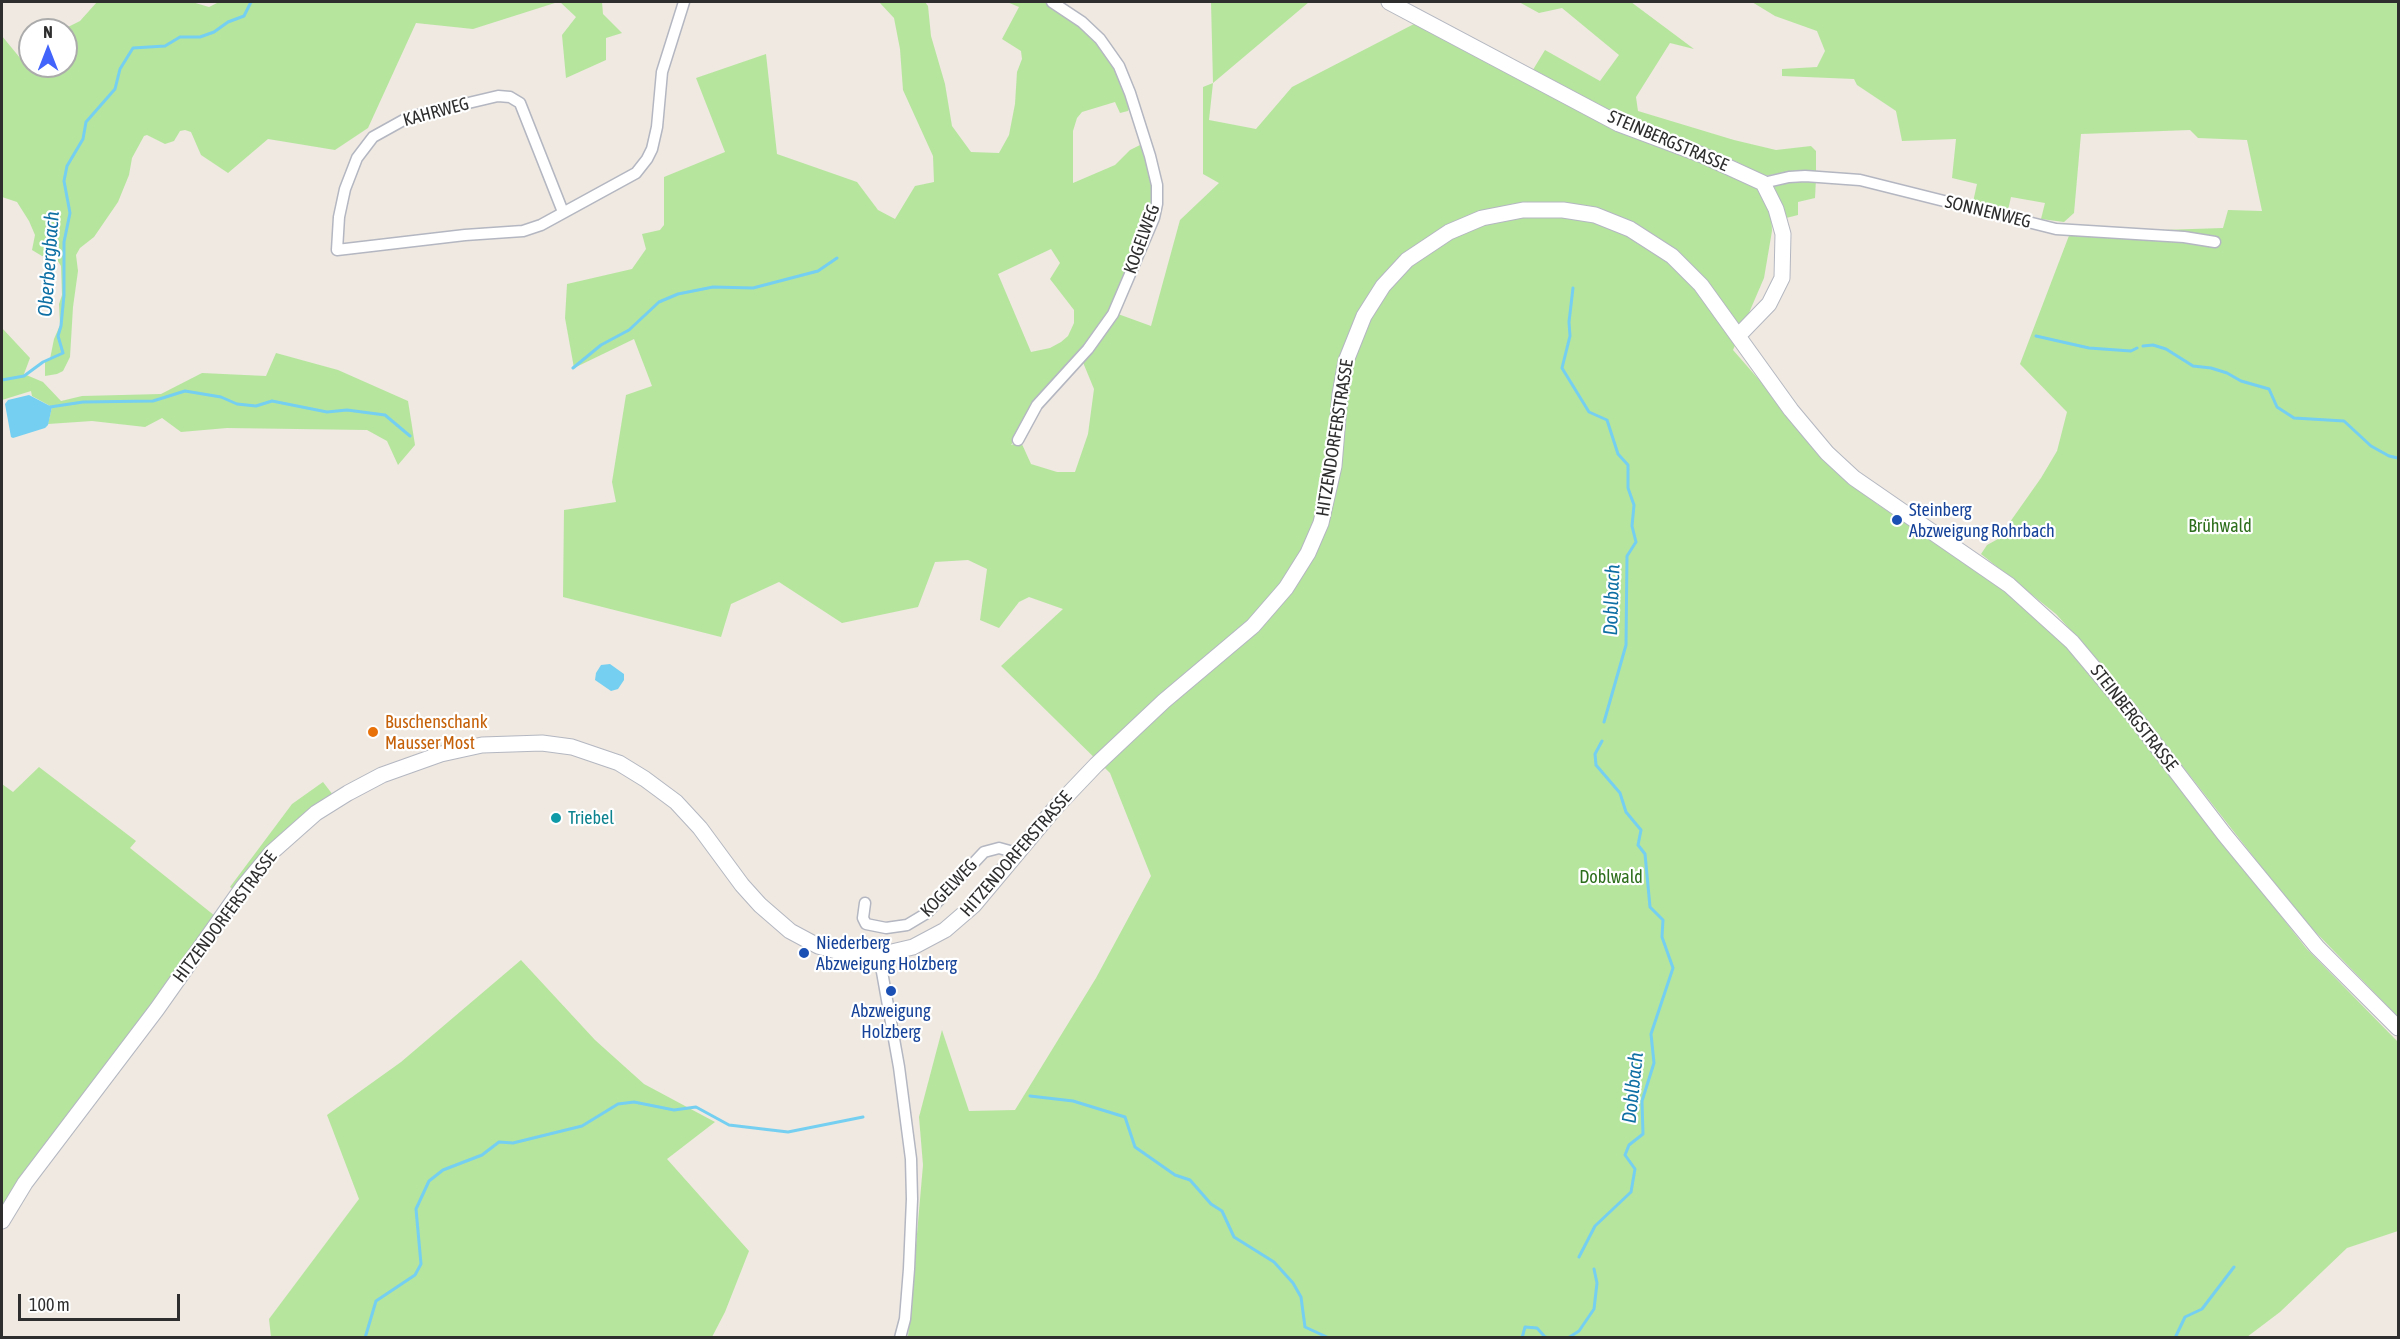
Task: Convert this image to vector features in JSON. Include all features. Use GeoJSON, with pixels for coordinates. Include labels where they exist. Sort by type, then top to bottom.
{"type":"FeatureCollection","features":[{"type":"Feature","properties":{"kind":"main road","name":"STEINBERGSTRASSE"},"geometry":{"type":"LineString","coordinates":[[1389,2],[1619,124],[1702,155],[1763,183]]}},
{"type":"Feature","properties":{"kind":"main road"},"geometry":{"type":"LineString","coordinates":[[1738,336],[1769,304],[1782,278],[1783,234],[1776,209],[1763,183]]}},
{"type":"Feature","properties":{"kind":"main road","name":"HITZENDORFERSTRASSE"},"geometry":{"type":"LineString","coordinates":[[2,1221],[24,1183],[157,1009],[243,887],[273,852],[316,813],[338,799],[382,775],[441,754],[492,744],[542,743],[572,747],[619,763],[676,801],[700,828],[748,892],[790,931],[818,946],[834,951],[879,955],[914,947],[952,926],[993,884],[1056,807],[1125,736],[1164,700],[1253,626],[1299,569],[1315,539],[1325,507],[1335,455],[1341,386],[1350,348],[1364,316],[1383,286],[1407,260],[1464,224],[1506,213],[1545,208],[1595,215],[1630,229],[1672,256],[1701,285],[1791,410],[1827,453]]}},
{"type":"Feature","properties":{"kind":"main road","name":"STEINBERGSTRASSE"},"geometry":{"type":"LineString","coordinates":[[1827,453],[1854,478],[2009,585],[2072,642],[2129,710],[2224,834],[2317,947],[2398,1028]]}},
{"type":"Feature","properties":{"kind":"street","name":"KAHRWEG"},"geometry":{"type":"LineString","coordinates":[[563,213],[520,103],[510,97],[498,96],[409,117],[373,137],[357,158],[345,189],[339,217],[337,250],[523,231],[542,225],[628,178],[648,159],[652,149],[657,127],[664,60],[684,2]]}},
{"type":"Feature","properties":{"kind":"street","name":"KOGELWEG"},"geometry":{"type":"LineString","coordinates":[[1018,440],[1038,405],[1088,349],[1113,314],[1154,218],[1158,195],[1150,156],[1136,108],[1125,78],[1113,56],[1091,30],[1052,2]]}},
{"type":"Feature","properties":{"kind":"street","name":"SONNENWEG"},"geometry":{"type":"LineString","coordinates":[[1763,183],[1805,176],[1860,180],[2056,229],[2164,235],[2215,243]]}},
{"type":"Feature","properties":{"kind":"street","name":"KOGELWEG"},"geometry":{"type":"LineString","coordinates":[[865,903],[862,918],[870,926],[886,928],[914,923],[936,905],[984,852],[999,848],[1017,854]]}},
{"type":"Feature","properties":{"kind":"street"},"geometry":{"type":"LineString","coordinates":[[879,955],[911,1159],[911,1240],[907,1305],[900,1338]]}},
{"type":"Feature","properties":{"kind":"green space"},"geometry":{"type":"Polygon","coordinates":[[[97,2],[192,2],[209,7],[219,2],[558,2],[473,29],[416,23],[368,128],[335,150],[268,139],[228,173],[201,155],[191,132],[180,131],[174,141],[165,144],[147,135],[144,136],[132,158],[129,175],[118,202],[94,237],[80,248],[76,255],[78,271],[70,357],[63,371],[45,376],[45,361],[50,359],[54,339],[60,325],[61,266],[56,258],[42,256],[32,250],[35,235],[29,221],[17,202],[2,197],[2,36],[18,55],[18,78],[78,78],[78,22],[97,2]]]}},
{"type":"Feature","properties":{"kind":"green space"},"geometry":{"type":"Polygon","coordinates":[[[560,2],[602,2],[603,14],[622,33],[606,38],[606,60],[566,78],[562,35],[576,17],[560,2]]]}},
{"type":"Feature","properties":{"kind":"green space","name":"Doblwald"},"geometry":{"type":"Polygon","coordinates":[[[879,2],[925,2],[928,6],[931,36],[945,84],[952,126],[971,152],[999,153],[1009,135],[1015,104],[1017,72],[1022,59],[1021,51],[1002,39],[1019,7],[1007,2],[1048,2],[1080,24],[1111,57],[1131,102],[1128,111],[1120,113],[1115,102],[1082,112],[1077,118],[1073,131],[1073,183],[1115,165],[1130,150],[1144,143],[1155,204],[1110,313],[1011,445],[1021,442],[1031,464],[1057,472],[1075,472],[1088,434],[1094,389],[1082,360],[1118,314],[1151,326],[1180,220],[1219,183],[1203,174],[1203,87],[1213,83],[1209,120],[1256,129],[1292,87],[1414,24],[1619,124],[1758,186],[1771,210],[1772,231],[1764,278],[1733,350],[1831,462],[1877,504],[1961,558],[2032,610],[2092,675],[2306,948],[2398,1042],[2398,1231],[2347,1248],[2280,1312],[2247,1337],[908,1337],[923,1165],[919,1117],[942,1030],[969,1111],[1015,1110],[1096,978],[1151,876],[1110,773],[1001,666],[1063,609],[1029,597],[1019,602],[999,628],[980,620],[987,569],[968,560],[935,562],[918,607],[842,623],[779,582],[731,604],[721,637],[563,597],[564,510],[616,502],[612,482],[626,395],[652,386],[634,339],[574,368],[565,318],[567,284],[632,269],[646,249],[642,234],[660,230],[664,225],[664,177],[725,152],[696,78],[766,54],[777,154],[857,182],[878,210],[895,219],[915,186],[934,182],[933,156],[903,90],[900,49],[894,18],[879,2]],[[1051,249],[998,274],[1031,352],[1050,348],[1061,342],[1068,336],[1074,323],[1074,310],[1050,279],[1060,263],[1051,249]]]}},
{"type":"Feature","properties":{"kind":"green space"},"geometry":{"type":"Polygon","coordinates":[[[1211,2],[1309,2],[1213,83],[1211,2]]]}},
{"type":"Feature","properties":{"kind":"green space"},"geometry":{"type":"Polygon","coordinates":[[[1519,2],[1631,2],[1694,49],[1670,43],[1636,97],[1638,111],[1776,150],[1811,146],[1816,151],[1816,171],[1792,171],[1759,177],[1737,162],[1646,130],[1531,73],[1545,50],[1600,81],[1619,55],[1562,8],[1539,13],[1519,2]]]}},
{"type":"Feature","properties":{"kind":"green space","name":"Brühwald"},"geometry":{"type":"Polygon","coordinates":[[[1752,2],[2398,2],[2398,1017],[2300,916],[2111,675],[2056,614],[1981,554],[1987,545],[1998,539],[2057,451],[2067,412],[2020,364],[2070,233],[2223,228],[2228,210],[2262,211],[2247,140],[2198,138],[2190,130],[2081,134],[2074,213],[2064,222],[2041,219],[2045,203],[2011,197],[2008,210],[1973,202],[1977,184],[1952,178],[1956,139],[1902,141],[1896,111],[1857,85],[1854,79],[1782,76],[1782,69],[1817,67],[1825,51],[1817,31],[1775,16],[1752,2]]]}},
{"type":"Feature","properties":{"kind":"green space"},"geometry":{"type":"Polygon","coordinates":[[[1816,179],[1815,198],[1798,202],[1798,215],[1786,218],[1774,188],[1776,183],[1816,179]]]}},
{"type":"Feature","properties":{"kind":"green space"},"geometry":{"type":"Polygon","coordinates":[[[2,328],[30,358],[24,374],[43,382],[61,401],[82,396],[161,394],[202,373],[266,376],[276,353],[338,370],[408,401],[415,445],[398,465],[387,441],[367,430],[227,428],[181,432],[162,418],[145,427],[92,421],[48,424],[52,407],[32,396],[31,391],[2,400],[2,328]]]}},
{"type":"Feature","properties":{"kind":"green space"},"geometry":{"type":"Polygon","coordinates":[[[39,767],[136,841],[130,848],[215,916],[2,1210],[2,784],[13,792],[39,767]]]}},
{"type":"Feature","properties":{"kind":"green space"},"geometry":{"type":"Polygon","coordinates":[[[323,782],[333,795],[234,890],[230,887],[292,804],[323,782]]]}},
{"type":"Feature","properties":{"kind":"green space"},"geometry":{"type":"Polygon","coordinates":[[[521,960],[595,1040],[644,1084],[715,1122],[667,1159],[749,1251],[725,1312],[712,1337],[271,1337],[269,1319],[359,1199],[327,1115],[401,1062],[521,960]]]}},
{"type":"Feature","properties":{"kind":"water"},"geometry":{"type":"Polygon","coordinates":[[[29,395],[52,407],[48,425],[13,438],[5,404],[8,400],[29,395]]]}},
{"type":"Feature","properties":{"kind":"water"},"geometry":{"type":"Polygon","coordinates":[[[610,664],[624,674],[624,680],[618,689],[611,691],[595,680],[601,665],[610,664]]]}},
{"type":"Feature","properties":{"kind":"waterway","name":"Oberbergbach"},"geometry":{"type":"LineString","coordinates":[[2,380],[24,376],[43,362],[63,353],[58,336],[64,295],[64,242],[70,213],[64,181],[67,166],[83,139],[86,122],[115,89],[120,69],[133,48],[165,46],[180,37],[200,37],[214,32],[228,22],[244,16],[251,2]]}},
{"type":"Feature","properties":{"kind":"waterway"},"geometry":{"type":"LineString","coordinates":[[573,368],[601,345],[629,330],[659,302],[678,294],[713,287],[753,288],[818,271],[837,258]]}},
{"type":"Feature","properties":{"kind":"waterway","name":"Doblbach"},"geometry":{"type":"LineString","coordinates":[[1573,288],[1569,322],[1570,336],[1562,368],[1589,412],[1607,420],[1618,454],[1628,465],[1628,488],[1634,505],[1632,526],[1636,542],[1627,556],[1626,645],[1604,722]]}},
{"type":"Feature","properties":{"kind":"waterway"},"geometry":{"type":"LineString","coordinates":[[2036,336],[2089,348],[2131,351],[2137,348]]}},
{"type":"Feature","properties":{"kind":"waterway"},"geometry":{"type":"LineString","coordinates":[[2143,346],[2153,345],[2166,349],[2193,366],[2211,368],[2241,381],[2269,389],[2277,407],[2294,418],[2344,421],[2371,446],[2389,456],[2398,458]]}},
{"type":"Feature","properties":{"kind":"waterway"},"geometry":{"type":"LineString","coordinates":[[50,407],[83,402],[153,401],[185,391],[221,397],[237,404],[256,406],[272,401],[327,412],[347,410],[385,415],[410,436]]}},
{"type":"Feature","properties":{"kind":"waterway","name":"Doblbach"},"geometry":{"type":"LineString","coordinates":[[1579,1257],[1595,1226],[1631,1192],[1635,1169],[1625,1155],[1629,1145],[1643,1134],[1642,1101],[1654,1063],[1651,1034],[1673,968],[1662,937],[1663,920],[1650,907],[1645,854],[1638,845],[1641,830],[1626,812],[1620,793],[1596,765],[1595,754],[1602,741]]}},
{"type":"Feature","properties":{"kind":"waterway"},"geometry":{"type":"LineString","coordinates":[[1030,1096],[1073,1101],[1125,1117],[1135,1147],[1175,1175],[1190,1180],[1211,1204],[1222,1211],[1234,1237],[1274,1262],[1293,1283],[1301,1297],[1305,1327],[1329,1338]]}},
{"type":"Feature","properties":{"kind":"waterway"},"geometry":{"type":"LineString","coordinates":[[365,1338],[376,1301],[415,1275],[421,1264],[416,1209],[429,1181],[443,1170],[482,1155],[499,1142],[513,1143],[582,1126],[618,1104],[634,1102],[674,1110],[696,1107],[729,1125],[788,1132],[863,1117]]}},
{"type":"Feature","properties":{"kind":"waterway"},"geometry":{"type":"LineString","coordinates":[[2175,1338],[2185,1317],[2202,1309],[2234,1267]]}},
{"type":"Feature","properties":{"kind":"waterway","name":"Doblbach"},"geometry":{"type":"LineString","coordinates":[[1568,1338],[1579,1331],[1594,1309],[1597,1283],[1594,1269]]}},
{"type":"Feature","properties":{"kind":"waterway","name":"Doblbach"},"geometry":{"type":"LineString","coordinates":[[1522,1338],[1525,1327],[1537,1328],[1545,1337],[1551,1338]]}},
{"type":"Feature","properties":{"kind":"place","name":"Steinberg Abzweigung Rohrbach"},"geometry":{"type":"Point","coordinates":[1897,520]}},
{"type":"Feature","properties":{"kind":"place","name":"Buschenschank Mausser Most"},"geometry":{"type":"Point","coordinates":[373,732]}},
{"type":"Feature","properties":{"kind":"place","name":"Triebel"},"geometry":{"type":"Point","coordinates":[556,818]}},
{"type":"Feature","properties":{"kind":"place","name":"Niederberg Abzweigung Holzberg"},"geometry":{"type":"Point","coordinates":[804,953]}},
{"type":"Feature","properties":{"kind":"place","name":"Abzweigung Holzberg"},"geometry":{"type":"Point","coordinates":[891,991]}}]}
